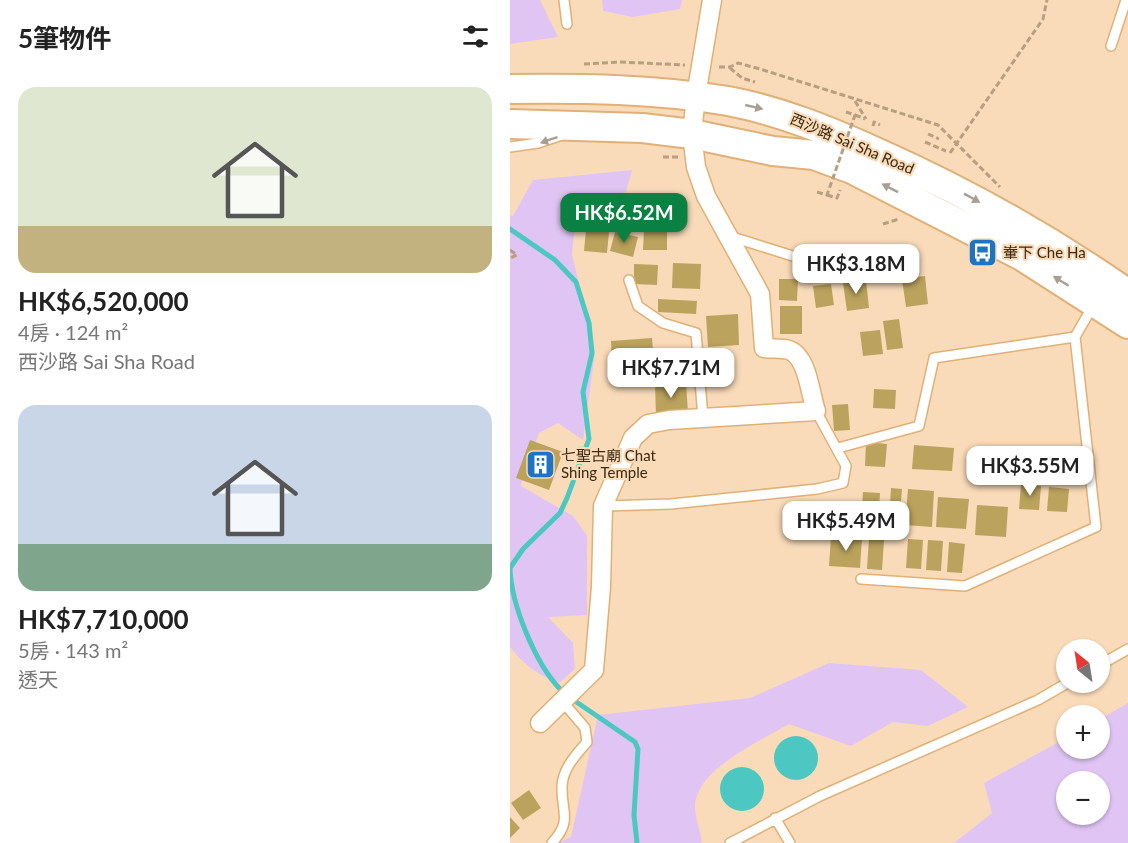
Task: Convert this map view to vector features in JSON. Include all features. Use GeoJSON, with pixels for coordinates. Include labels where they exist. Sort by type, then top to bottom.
{"type":"FeatureCollection","features":[{"type":"Feature","properties":{"kind":"main road","name":"西沙路 Sai Sha Road"},"geometry":{"type":"LineString","coordinates":[[510,90],[568,90],[694,116],[773,151],[814,155],[852,169],[1007,248],[1128,324]]}},
{"type":"Feature","properties":{"kind":"main road","name":"西沙路 Sai Sha Road"},"geometry":{"type":"LineString","coordinates":[[510,124],[586,125],[694,116],[730,102],[804,121],[926,174],[975,199],[1128,294]]}},
{"type":"Feature","properties":{"kind":"street"},"geometry":{"type":"LineString","coordinates":[[540,723],[594,670],[601,587],[603,506],[633,438],[648,424],[816,411],[803,365],[798,357],[789,350],[764,348],[760,294],[697,176],[694,116],[712,0]]}},
{"type":"Feature","properties":{"kind":"lane"},"geometry":{"type":"LineString","coordinates":[[564,0],[567,24]]}},
{"type":"Feature","properties":{"kind":"lane"},"geometry":{"type":"LineString","coordinates":[[1111,46],[1126,0]]}},
{"type":"Feature","properties":{"kind":"lane"},"geometry":{"type":"LineString","coordinates":[[510,147],[544,142],[586,125]]}},
{"type":"Feature","properties":{"kind":"lane"},"geometry":{"type":"LineString","coordinates":[[727,236],[815,263],[865,257]]}},
{"type":"Feature","properties":{"kind":"lane"},"geometry":{"type":"LineString","coordinates":[[629,280],[638,306],[663,323],[696,333],[703,418]]}},
{"type":"Feature","properties":{"kind":"lane"},"geometry":{"type":"LineString","coordinates":[[861,579],[965,586],[1096,527],[1075,337],[1095,302]]}},
{"type":"Feature","properties":{"kind":"lane"},"geometry":{"type":"LineString","coordinates":[[838,448],[919,426],[934,357],[1075,337]]}},
{"type":"Feature","properties":{"kind":"lane"},"geometry":{"type":"LineString","coordinates":[[603,506],[671,504],[843,483],[846,466],[816,411]]}},
{"type":"Feature","properties":{"kind":"lane"},"geometry":{"type":"LineString","coordinates":[[1110,659],[1128,649]]}},
{"type":"Feature","properties":{"kind":"lane"},"geometry":{"type":"LineString","coordinates":[[730,843],[775,818],[1038,700],[1056,690]]}},
{"type":"Feature","properties":{"kind":"lane"},"geometry":{"type":"LineString","coordinates":[[552,843],[561,833],[566,815],[562,786],[568,766],[587,742],[585,728],[563,702]]}},
{"type":"Feature","properties":{"kind":"lane"},"geometry":{"type":"LineString","coordinates":[[775,818],[790,843]]}},
{"type":"Feature","properties":{"kind":"path"},"geometry":{"type":"LineString","coordinates":[[925,142],[948,152],[959,143],[1043,19],[1047,0]]}},
{"type":"Feature","properties":{"kind":"path"},"geometry":{"type":"LineString","coordinates":[[742,78],[730,67],[738,63],[938,125],[959,143],[1003,190]]}},
{"type":"Feature","properties":{"kind":"path"},"geometry":{"type":"LineString","coordinates":[[846,112],[866,119],[855,101]]}},
{"type":"Feature","properties":{"kind":"path"},"geometry":{"type":"LineString","coordinates":[[827,195],[855,116]]}},
{"type":"Feature","properties":{"kind":"path"},"geometry":{"type":"LineString","coordinates":[[928,134],[939,139]]}},
{"type":"Feature","properties":{"kind":"path"},"geometry":{"type":"LineString","coordinates":[[817,192],[837,198],[840,190]]}},
{"type":"Feature","properties":{"kind":"path"},"geometry":{"type":"LineString","coordinates":[[510,250],[517,255],[510,258]]}},
{"type":"Feature","properties":{"kind":"shaded area"},"geometry":{"type":"Polygon","coordinates":[[[510,0],[540,0],[558,37],[510,44],[510,0]]]}},
{"type":"Feature","properties":{"kind":"shaded area"},"geometry":{"type":"Polygon","coordinates":[[[602,0],[682,0],[680,9],[633,17],[603,11],[602,0]]]}},
{"type":"Feature","properties":{"kind":"shaded area"},"geometry":{"type":"Polygon","coordinates":[[[632,170],[626,192],[577,204],[572,254],[595,352],[583,440],[558,423],[539,433],[523,474],[521,486],[573,516],[587,536],[587,615],[548,617],[573,643],[575,669],[560,682],[532,669],[510,647],[510,215],[513,216],[533,180],[632,170]]]}},
{"type":"Feature","properties":{"kind":"shaded area"},"geometry":{"type":"Polygon","coordinates":[[[829,663],[921,670],[968,707],[928,726],[893,722],[851,746],[789,724],[731,758],[716,769],[705,782],[697,795],[695,809],[702,842],[700,843],[557,843],[571,837],[598,715],[750,698],[829,663]]]}},
{"type":"Feature","properties":{"kind":"shaded area"},"geometry":{"type":"Polygon","coordinates":[[[1128,703],[1128,843],[954,843],[992,813],[984,783],[1056,743],[1056,759],[1110,759],[1110,713],[1128,703]]]}},
{"type":"Feature","properties":{"kind":"water"},"geometry":{"type":"Polygon","coordinates":[[[796,736],[805,737],[812,742],[817,749],[817,767],[812,774],[805,779],[796,780],[787,779],[780,774],[775,767],[774,758],[775,749],[780,742],[787,737],[796,736]]]}},
{"type":"Feature","properties":{"kind":"water"},"geometry":{"type":"Polygon","coordinates":[[[742,767],[751,768],[758,773],[763,780],[763,798],[758,805],[751,810],[742,811],[733,810],[726,805],[721,798],[720,789],[721,780],[726,773],[733,768],[742,767]]]}},
{"type":"Feature","properties":{"kind":"building"},"geometry":{"type":"Polygon","coordinates":[[[644,229],[667,230],[667,250],[643,250],[644,229]]]}},
{"type":"Feature","properties":{"kind":"building"},"geometry":{"type":"Polygon","coordinates":[[[586,230],[609,232],[607,253],[584,251],[586,230]]]}},
{"type":"Feature","properties":{"kind":"building"},"geometry":{"type":"Polygon","coordinates":[[[615,232],[638,237],[633,257],[610,251],[615,232]]]}},
{"type":"Feature","properties":{"kind":"building"},"geometry":{"type":"Polygon","coordinates":[[[673,263],[701,264],[700,289],[672,288],[673,263]]]}},
{"type":"Feature","properties":{"kind":"building"},"geometry":{"type":"Polygon","coordinates":[[[634,264],[658,265],[657,285],[634,284],[634,264]]]}},
{"type":"Feature","properties":{"kind":"building"},"geometry":{"type":"Polygon","coordinates":[[[925,276],[928,304],[906,307],[902,279],[925,276]]]}},
{"type":"Feature","properties":{"kind":"building"},"geometry":{"type":"Polygon","coordinates":[[[779,279],[798,279],[797,301],[779,300],[779,279]]]}},
{"type":"Feature","properties":{"kind":"building"},"geometry":{"type":"Polygon","coordinates":[[[866,280],[869,308],[847,311],[843,283],[866,280]]]}},
{"type":"Feature","properties":{"kind":"building"},"geometry":{"type":"Polygon","coordinates":[[[831,284],[834,305],[816,308],[813,286],[831,284]]]}},
{"type":"Feature","properties":{"kind":"building"},"geometry":{"type":"Polygon","coordinates":[[[658,299],[697,301],[696,314],[658,312],[658,299]]]}},
{"type":"Feature","properties":{"kind":"building"},"geometry":{"type":"Polygon","coordinates":[[[780,306],[802,306],[802,334],[780,334],[780,306]]]}},
{"type":"Feature","properties":{"kind":"building"},"geometry":{"type":"Polygon","coordinates":[[[738,314],[739,345],[708,347],[706,316],[738,314]]]}},
{"type":"Feature","properties":{"kind":"building"},"geometry":{"type":"Polygon","coordinates":[[[899,319],[903,348],[887,350],[883,321],[899,319]]]}},
{"type":"Feature","properties":{"kind":"building"},"geometry":{"type":"Polygon","coordinates":[[[880,330],[883,354],[863,356],[860,332],[880,330]]]}},
{"type":"Feature","properties":{"kind":"building"},"geometry":{"type":"Polygon","coordinates":[[[652,338],[654,363],[612,366],[611,341],[652,338]]]}},
{"type":"Feature","properties":{"kind":"building"},"geometry":{"type":"Polygon","coordinates":[[[686,382],[688,413],[656,415],[655,384],[686,382]]]}},
{"type":"Feature","properties":{"kind":"building"},"geometry":{"type":"Polygon","coordinates":[[[874,389],[896,390],[895,409],[873,408],[874,389]]]}},
{"type":"Feature","properties":{"kind":"building"},"geometry":{"type":"Polygon","coordinates":[[[848,404],[850,430],[834,431],[832,405],[848,404]]]}},
{"type":"Feature","properties":{"kind":"building","name":"七聖古廟 Chat Shing Temple"},"geometry":{"type":"Polygon","coordinates":[[[530,440],[563,452],[549,490],[516,478],[530,440]]]}},
{"type":"Feature","properties":{"kind":"building"},"geometry":{"type":"Polygon","coordinates":[[[866,442],[887,444],[885,467],[865,466],[866,442]]]}},
{"type":"Feature","properties":{"kind":"building"},"geometry":{"type":"Polygon","coordinates":[[[914,445],[954,448],[952,471],[912,469],[914,445]]]}},
{"type":"Feature","properties":{"kind":"building"},"geometry":{"type":"Polygon","coordinates":[[[1021,485],[1041,486],[1039,510],[1019,509],[1021,485]]]}},
{"type":"Feature","properties":{"kind":"building"},"geometry":{"type":"Polygon","coordinates":[[[1049,487],[1069,489],[1067,512],[1047,511],[1049,487]]]}},
{"type":"Feature","properties":{"kind":"building"},"geometry":{"type":"Polygon","coordinates":[[[891,488],[902,489],[899,524],[889,524],[891,488]]]}},
{"type":"Feature","properties":{"kind":"building"},"geometry":{"type":"Polygon","coordinates":[[[908,489],[934,491],[932,527],[905,525],[908,489]]]}},
{"type":"Feature","properties":{"kind":"building"},"geometry":{"type":"Polygon","coordinates":[[[863,492],[880,493],[878,523],[861,522],[863,492]]]}},
{"type":"Feature","properties":{"kind":"building"},"geometry":{"type":"Polygon","coordinates":[[[938,497],[969,499],[966,529],[936,527],[938,497]]]}},
{"type":"Feature","properties":{"kind":"building"},"geometry":{"type":"Polygon","coordinates":[[[977,505],[1008,507],[1006,537],[975,535],[977,505]]]}},
{"type":"Feature","properties":{"kind":"building"},"geometry":{"type":"Polygon","coordinates":[[[831,537],[862,538],[860,568],[829,566],[831,537]]]}},
{"type":"Feature","properties":{"kind":"building"},"geometry":{"type":"Polygon","coordinates":[[[869,539],[884,540],[882,570],[867,569],[869,539]]]}},
{"type":"Feature","properties":{"kind":"building"},"geometry":{"type":"Polygon","coordinates":[[[908,539],[923,540],[921,569],[906,568],[908,539]]]}},
{"type":"Feature","properties":{"kind":"building"},"geometry":{"type":"Polygon","coordinates":[[[928,540],[943,541],[941,571],[926,570],[928,540]]]}},
{"type":"Feature","properties":{"kind":"building"},"geometry":{"type":"Polygon","coordinates":[[[949,542],[965,544],[962,573],[947,572],[949,542]]]}},
{"type":"Feature","properties":{"kind":"building"},"geometry":{"type":"Polygon","coordinates":[[[529,790],[541,808],[523,820],[511,803],[529,790]]]}},
{"type":"Feature","properties":{"kind":"building"},"geometry":{"type":"Polygon","coordinates":[[[510,817],[520,828],[510,838],[510,817]]]}},
{"type":"Feature","properties":{"kind":"waterway"},"geometry":{"type":"LineString","coordinates":[[510,229],[555,260],[576,282],[589,323],[592,353],[583,392],[589,439],[560,513],[523,549],[510,568],[515,598],[533,649],[560,689]]}},
{"type":"Feature","properties":{"kind":"waterway"},"geometry":{"type":"LineString","coordinates":[[575,701],[635,742],[638,749],[634,815],[637,843]]}},
{"type":"Feature","properties":{"kind":"place","name":"輋下 Che Ha"},"geometry":{"type":"Point","coordinates":[982,253]}},
{"type":"Feature","properties":{"kind":"place","name":"七聖古廟 Chat Shing Temple"},"geometry":{"type":"Point","coordinates":[540,465]}}]}
